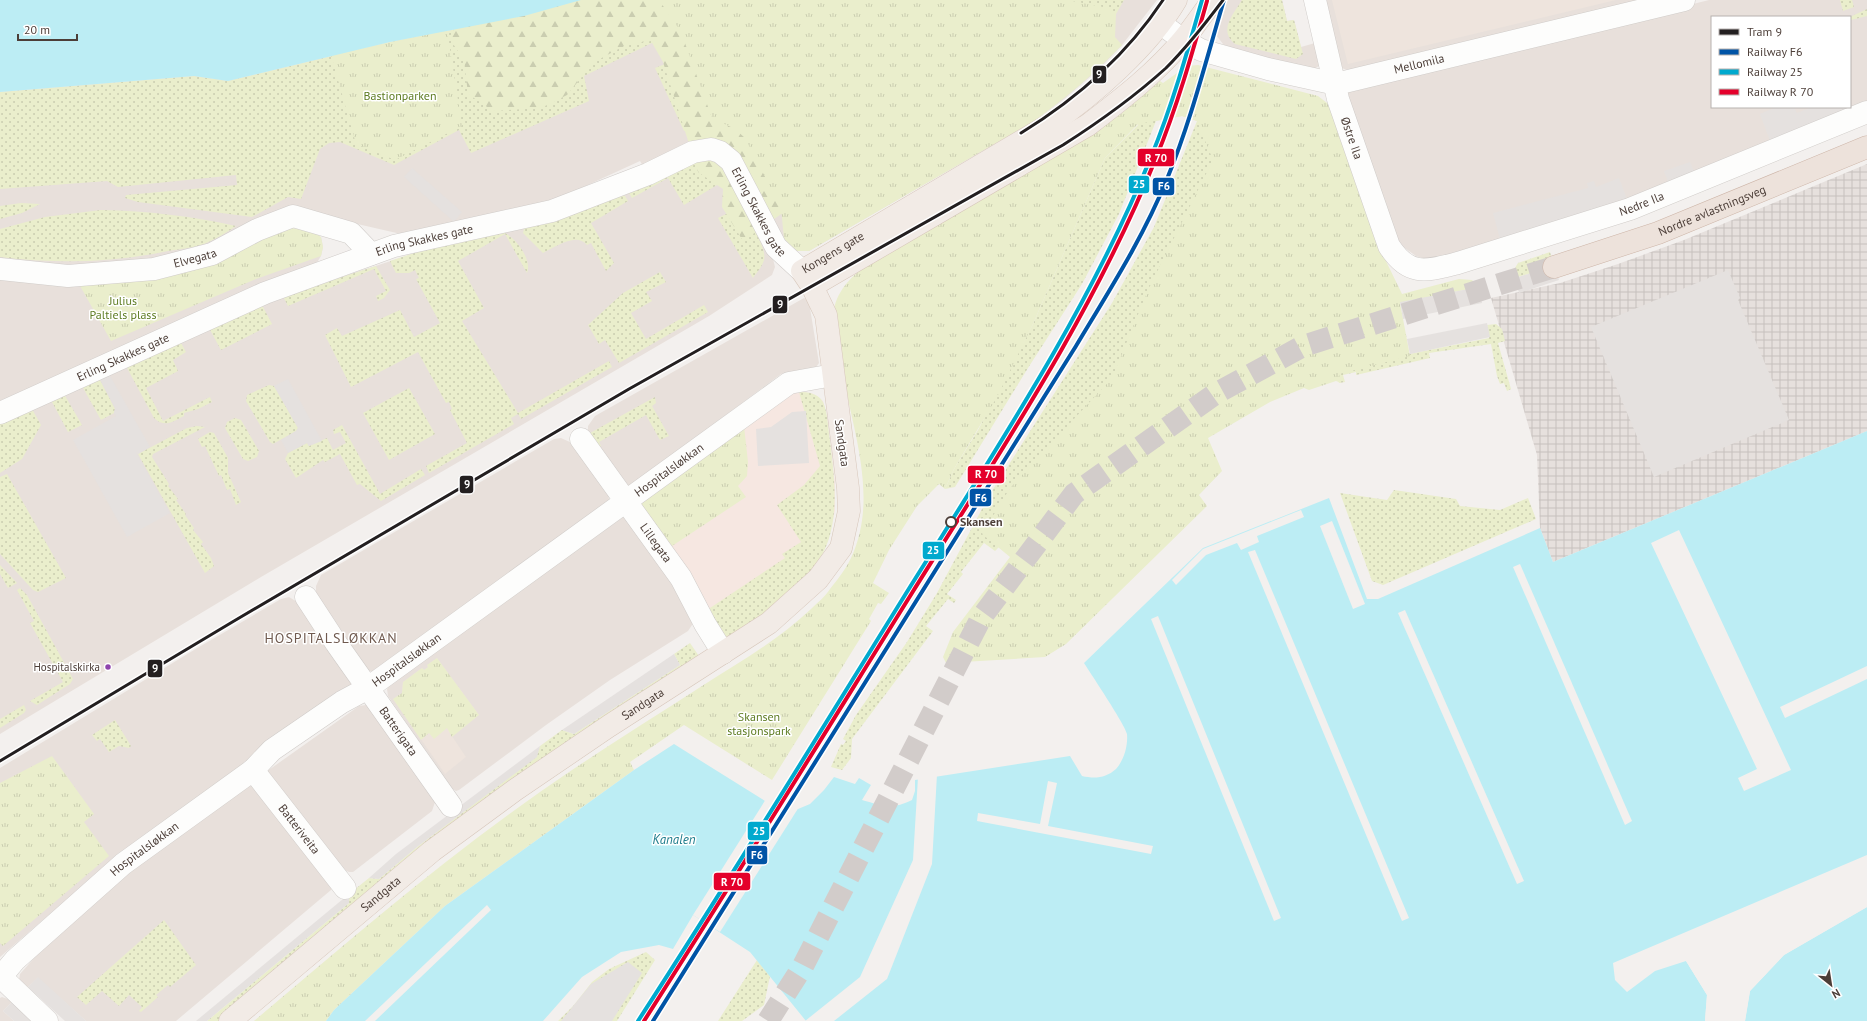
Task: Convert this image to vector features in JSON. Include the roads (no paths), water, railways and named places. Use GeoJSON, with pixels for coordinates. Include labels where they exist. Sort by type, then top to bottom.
{"type":"FeatureCollection","features":[{"type":"Feature","properties":{"kind":"highway","name":"Nordre avlastningsveg"},"geometry":{"type":"LineString","coordinates":[[1554,267],[1658,233],[1867,147]]}},
{"type":"Feature","properties":{"kind":"main road","name":"Kongens gate"},"geometry":{"type":"LineString","coordinates":[[807,278],[1049,126],[1072,109],[1095,91],[1139,47],[1160,23],[1176,0]]}},
{"type":"Feature","properties":{"kind":"main road","name":"Kongens gate"},"geometry":{"type":"LineString","coordinates":[[807,278],[1088,125],[1125,97],[1183,40],[1213,0]]}},
{"type":"Feature","properties":{"kind":"main road","name":"Sandgata"},"geometry":{"type":"LineString","coordinates":[[230,1021],[432,851],[515,790],[609,726],[769,623],[818,578],[840,548],[849,511],[848,488],[826,315],[807,278]]}},
{"type":"Feature","properties":{"kind":"street","name":"Østre Ila"},"geometry":{"type":"LineString","coordinates":[[1314,0],[1336,84],[1338,98],[1389,246],[1396,257],[1408,268]]}},
{"type":"Feature","properties":{"kind":"street","name":"Mellomila"},"geometry":{"type":"LineString","coordinates":[[1160,23],[1183,40],[1201,50],[1268,69],[1336,84],[1684,0]]}},
{"type":"Feature","properties":{"kind":"street","name":"Nedre Ila"},"geometry":{"type":"LineString","coordinates":[[1408,268],[1432,270],[1630,209],[1867,112]]}},
{"type":"Feature","properties":{"kind":"street","name":"Erling Skakkes gate"},"geometry":{"type":"LineString","coordinates":[[0,413],[37,398],[265,293],[394,246],[552,211],[648,174],[693,152],[711,149],[720,152],[731,161],[776,246],[807,278]]}},
{"type":"Feature","properties":{"kind":"street","name":"Elvegata"},"geometry":{"type":"LineString","coordinates":[[0,269],[68,276],[154,270],[212,254],[257,230],[292,216],[352,233],[372,254]]}},
{"type":"Feature","properties":{"kind":"street","name":"Hospitalsløkkan"},"geometry":{"type":"LineString","coordinates":[[0,977],[15,960],[123,864],[253,770],[272,750],[342,702],[368,688],[789,383],[833,376]]}},
{"type":"Feature","properties":{"kind":"street","name":"Lillegata"},"geometry":{"type":"LineString","coordinates":[[581,439],[681,578],[705,624],[723,653]]}},
{"type":"Feature","properties":{"kind":"street","name":"Batterigata"},"geometry":{"type":"LineString","coordinates":[[306,597],[451,806]]}},
{"type":"Feature","properties":{"kind":"street","name":"Batteriveita"},"geometry":{"type":"LineString","coordinates":[[253,770],[345,888]]}},
{"type":"Feature","properties":{"kind":"street"},"geometry":{"type":"LineString","coordinates":[[0,977],[47,1021]]}},
{"type":"Feature","properties":{"kind":"water"},"geometry":{"type":"Polygon","coordinates":[[[0,0],[581,0],[524,16],[390,42],[228,81],[194,76],[0,92],[0,0]]]}},
{"type":"Feature","properties":{"kind":"water","name":"Kanalen"},"geometry":{"type":"Polygon","coordinates":[[[1867,431],[1867,855],[1613,963],[1615,980],[1627,992],[1655,971],[1686,961],[1707,995],[1705,1021],[806,1021],[750,952],[693,915],[673,949],[659,945],[621,952],[582,977],[543,1021],[326,1021],[334,1010],[445,906],[634,770],[674,744],[765,801],[798,809],[810,804],[834,777],[855,784],[859,778],[871,785],[862,800],[876,804],[893,806],[912,800],[915,791],[915,780],[1070,756],[1082,776],[1104,776],[1116,769],[1121,761],[1126,748],[1127,734],[1115,711],[1084,663],[1203,548],[1329,498],[1367,599],[1378,599],[1540,528],[1553,562],[1867,431]]]}},
{"type":"Feature","properties":{"kind":"water"},"geometry":{"type":"Polygon","coordinates":[[[1867,907],[1867,1021],[1745,1021],[1750,991],[1784,955],[1867,907]]]}},
{"type":"Feature","properties":{"kind":"tunnel"},"geometry":{"type":"LineString","coordinates":[[768,1021],[803,966],[981,618],[1074,494],[1215,394],[1303,346],[1554,267]]}},
{"type":"Feature","properties":{"kind":"tram line","name":"9"},"geometry":{"type":"LineString","coordinates":[[1021,133],[1042,120],[1100,74],[1133,39],[1163,0]]}},
{"type":"Feature","properties":{"kind":"tram line","name":"9"},"geometry":{"type":"LineString","coordinates":[[0,761],[234,621],[629,389],[1063,145],[1116,109],[1166,68],[1196,35],[1223,0]]}},
{"type":"Feature","properties":{"kind":"rail line","name":"25"},"geometry":{"type":"LineString","coordinates":[[638,1021],[976,483],[1040,377],[1070,323],[1099,269],[1126,213],[1159,138],[1185,60],[1202,0]]}},
{"type":"Feature","properties":{"kind":"rail line","name":"F6"},"geometry":{"type":"LineString","coordinates":[[653,1021],[1076,346],[1125,264],[1158,201],[1176,157],[1191,113],[1224,0]]}},
{"type":"Feature","properties":{"kind":"place","name":"Skansen"},"geometry":{"type":"Point","coordinates":[951,522]}},
{"type":"Feature","properties":{"kind":"place","name":"Hospitalskirka"},"geometry":{"type":"Point","coordinates":[108,667]}},
{"type":"Feature","properties":{"kind":"district","name":"HOSPITALSLØKKAN"},"geometry":{"type":"Point","coordinates":[331,638]}},
{"type":"Feature","properties":{"kind":"park label","name":"Bastionparken"},"geometry":{"type":"Point","coordinates":[400,96]}},
{"type":"Feature","properties":{"kind":"park label","name":"Julius Paltiels plass"},"geometry":{"type":"Point","coordinates":[123,308]}},
{"type":"Feature","properties":{"kind":"park label","name":"Skansen stasjonspark"},"geometry":{"type":"Point","coordinates":[759,724]}}]}
